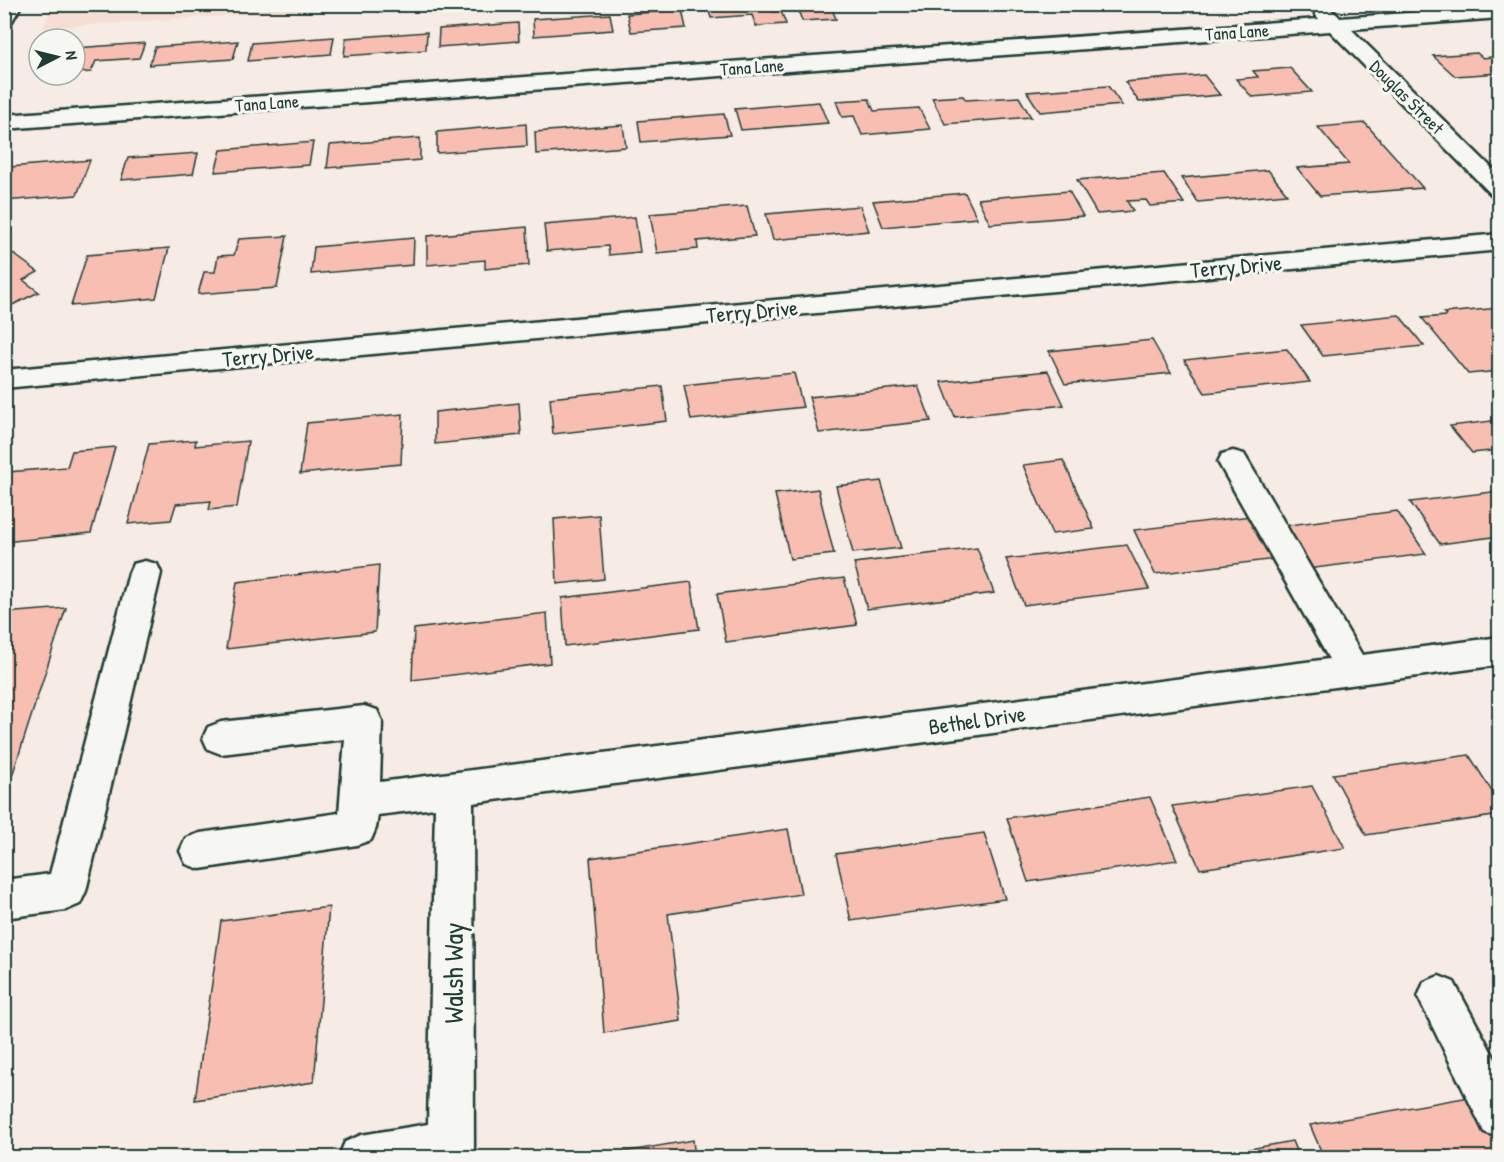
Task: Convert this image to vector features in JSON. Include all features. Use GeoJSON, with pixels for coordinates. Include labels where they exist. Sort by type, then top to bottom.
{"type":"FeatureCollection","features":[{"type":"Feature","properties":{"kind":"street"},"geometry":{"type":"LineString","coordinates":[[4,19],[12,4]]}},
{"type":"Feature","properties":{"kind":"street","name":"Douglas Street"},"geometry":{"type":"LineString","coordinates":[[1315,4],[1500,190]]}},
{"type":"Feature","properties":{"kind":"street","name":"Tana Lane"},"geometry":{"type":"LineString","coordinates":[[4,122],[1500,12]]}},
{"type":"Feature","properties":{"kind":"street","name":"Terry Drive"},"geometry":{"type":"LineString","coordinates":[[4,380],[1500,242]]}},
{"type":"Feature","properties":{"kind":"street"},"geometry":{"type":"LineString","coordinates":[[1233,462],[1353,670]]}},
{"type":"Feature","properties":{"kind":"street"},"geometry":{"type":"LineString","coordinates":[[4,899],[66,891],[145,573]]}},
{"type":"Feature","properties":{"kind":"street","name":"Bethel Drive"},"geometry":{"type":"LineString","coordinates":[[360,801],[1500,651]]}},
{"type":"Feature","properties":{"kind":"street"},"geometry":{"type":"LineString","coordinates":[[200,851],[357,828],[364,721],[221,738]]}},
{"type":"Feature","properties":{"kind":"street","name":"Walsh Way"},"geometry":{"type":"LineString","coordinates":[[451,1151],[454,789]]}},
{"type":"Feature","properties":{"kind":"street"},"geometry":{"type":"LineString","coordinates":[[1438,997],[1500,1116]]}},
{"type":"Feature","properties":{"kind":"street"},"geometry":{"type":"LineString","coordinates":[[361,1158],[451,1151]]}},
{"type":"Feature","properties":{"kind":"shaded area"},"geometry":{"type":"Polygon","coordinates":[[[54,4],[386,5],[58,27],[43,27],[54,4]]]}},
{"type":"Feature","properties":{"kind":"building"},"geometry":{"type":"Polygon","coordinates":[[[707,4],[771,4],[773,12],[781,11],[786,24],[756,26],[752,15],[711,18],[707,4]]]}},
{"type":"Feature","properties":{"kind":"building"},"geometry":{"type":"Polygon","coordinates":[[[796,4],[830,4],[836,19],[802,21],[796,4]]]}},
{"type":"Feature","properties":{"kind":"building"},"geometry":{"type":"Polygon","coordinates":[[[889,4],[966,4],[967,5],[892,10],[889,4]]]}},
{"type":"Feature","properties":{"kind":"building"},"geometry":{"type":"Polygon","coordinates":[[[974,4],[1003,4],[1006,8],[977,10],[974,4]]]}},
{"type":"Feature","properties":{"kind":"building"},"geometry":{"type":"Polygon","coordinates":[[[682,10],[686,28],[631,32],[627,14],[682,10]]]}},
{"type":"Feature","properties":{"kind":"building"},"geometry":{"type":"Polygon","coordinates":[[[610,14],[613,30],[534,36],[533,19],[610,14]]]}},
{"type":"Feature","properties":{"kind":"building"},"geometry":{"type":"Polygon","coordinates":[[[518,23],[519,41],[438,47],[439,29],[518,23]]]}},
{"type":"Feature","properties":{"kind":"building"},"geometry":{"type":"Polygon","coordinates":[[[427,32],[426,50],[344,56],[346,38],[427,32]]]}},
{"type":"Feature","properties":{"kind":"building"},"geometry":{"type":"Polygon","coordinates":[[[334,37],[331,54],[248,61],[252,43],[334,37]]]}},
{"type":"Feature","properties":{"kind":"building"},"geometry":{"type":"Polygon","coordinates":[[[238,41],[233,59],[149,65],[155,47],[238,41]]]}},
{"type":"Feature","properties":{"kind":"building"},"geometry":{"type":"Polygon","coordinates":[[[145,43],[139,58],[96,61],[91,72],[87,72],[87,47],[145,43]]]}},
{"type":"Feature","properties":{"kind":"building"},"geometry":{"type":"Polygon","coordinates":[[[1477,53],[1483,58],[1500,56],[1500,73],[1455,76],[1433,56],[1477,53]]]}},
{"type":"Feature","properties":{"kind":"building"},"geometry":{"type":"Polygon","coordinates":[[[1290,68],[1312,92],[1252,97],[1236,79],[1258,77],[1253,71],[1290,68]]]}},
{"type":"Feature","properties":{"kind":"building"},"geometry":{"type":"Polygon","coordinates":[[[1204,75],[1220,95],[1139,102],[1125,82],[1204,75]]]}},
{"type":"Feature","properties":{"kind":"building"},"geometry":{"type":"Polygon","coordinates":[[[1108,86],[1122,105],[1040,112],[1027,92],[1108,86]]]}},
{"type":"Feature","properties":{"kind":"building"},"geometry":{"type":"Polygon","coordinates":[[[963,96],[966,100],[1019,97],[1031,117],[945,124],[932,98],[963,96]]]}},
{"type":"Feature","properties":{"kind":"building"},"geometry":{"type":"Polygon","coordinates":[[[869,99],[874,111],[919,108],[930,129],[862,135],[854,116],[842,117],[836,101],[869,99]]]}},
{"type":"Feature","properties":{"kind":"building"},"geometry":{"type":"Polygon","coordinates":[[[819,102],[828,123],[741,130],[735,109],[819,102]]]}},
{"type":"Feature","properties":{"kind":"building"},"geometry":{"type":"Polygon","coordinates":[[[724,114],[730,135],[641,142],[638,121],[724,114]]]}},
{"type":"Feature","properties":{"kind":"building"},"geometry":{"type":"Polygon","coordinates":[[[1365,123],[1423,188],[1320,196],[1297,168],[1349,164],[1318,127],[1365,123]]]}},
{"type":"Feature","properties":{"kind":"building"},"geometry":{"type":"Polygon","coordinates":[[[526,124],[527,146],[437,153],[437,132],[526,124]]]}},
{"type":"Feature","properties":{"kind":"building"},"geometry":{"type":"Polygon","coordinates":[[[623,125],[626,147],[536,154],[535,132],[623,125]]]}},
{"type":"Feature","properties":{"kind":"building"},"geometry":{"type":"Polygon","coordinates":[[[420,138],[420,160],[327,168],[330,145],[420,138]]]}},
{"type":"Feature","properties":{"kind":"building"},"geometry":{"type":"Polygon","coordinates":[[[313,142],[309,165],[215,172],[221,150],[313,142]]]}},
{"type":"Feature","properties":{"kind":"building"},"geometry":{"type":"Polygon","coordinates":[[[198,153],[193,174],[121,180],[128,158],[198,153]]]}},
{"type":"Feature","properties":{"kind":"building"},"geometry":{"type":"Polygon","coordinates":[[[90,160],[77,195],[4,201],[4,180],[10,167],[90,160]]]}},
{"type":"Feature","properties":{"kind":"building"},"geometry":{"type":"Polygon","coordinates":[[[1268,170],[1287,194],[1198,202],[1181,178],[1268,170]]]}},
{"type":"Feature","properties":{"kind":"building"},"geometry":{"type":"Polygon","coordinates":[[[1164,173],[1184,203],[1150,206],[1146,200],[1127,201],[1133,211],[1097,214],[1077,180],[1164,173]]]}},
{"type":"Feature","properties":{"kind":"building"},"geometry":{"type":"Polygon","coordinates":[[[1069,191],[1083,216],[990,224],[978,199],[1069,191]]]}},
{"type":"Feature","properties":{"kind":"building"},"geometry":{"type":"Polygon","coordinates":[[[965,193],[977,218],[883,227],[873,201],[965,193]]]}},
{"type":"Feature","properties":{"kind":"building"},"geometry":{"type":"Polygon","coordinates":[[[747,206],[755,236],[697,241],[698,249],[657,253],[650,214],[747,206]]]}},
{"type":"Feature","properties":{"kind":"building"},"geometry":{"type":"Polygon","coordinates":[[[860,206],[869,231],[773,240],[766,214],[860,206]]]}},
{"type":"Feature","properties":{"kind":"building"},"geometry":{"type":"Polygon","coordinates":[[[635,217],[640,252],[609,255],[608,246],[547,251],[544,225],[635,217]]]}},
{"type":"Feature","properties":{"kind":"building"},"geometry":{"type":"Polygon","coordinates":[[[527,227],[529,265],[485,269],[485,260],[427,265],[427,236],[527,227]]]}},
{"type":"Feature","properties":{"kind":"building"},"geometry":{"type":"Polygon","coordinates":[[[287,236],[277,288],[198,294],[204,272],[215,272],[218,256],[234,255],[239,239],[287,236]]]}},
{"type":"Feature","properties":{"kind":"building"},"geometry":{"type":"Polygon","coordinates":[[[414,238],[413,265],[311,274],[314,247],[414,238]]]}},
{"type":"Feature","properties":{"kind":"building"},"geometry":{"type":"Polygon","coordinates":[[[169,248],[156,298],[71,306],[87,255],[169,248]]]}},
{"type":"Feature","properties":{"kind":"building"},"geometry":{"type":"Polygon","coordinates":[[[8,250],[38,272],[23,280],[39,292],[4,309],[4,252],[8,250]]]}},
{"type":"Feature","properties":{"kind":"building"},"geometry":{"type":"Polygon","coordinates":[[[1500,308],[1500,346],[1491,347],[1500,357],[1500,371],[1468,374],[1422,318],[1446,316],[1444,313],[1500,308]]]}},
{"type":"Feature","properties":{"kind":"building"},"geometry":{"type":"Polygon","coordinates":[[[1399,315],[1424,346],[1323,356],[1301,325],[1399,315]]]}},
{"type":"Feature","properties":{"kind":"building"},"geometry":{"type":"Polygon","coordinates":[[[1152,340],[1171,373],[1065,384],[1049,351],[1152,340]]]}},
{"type":"Feature","properties":{"kind":"building"},"geometry":{"type":"Polygon","coordinates":[[[1287,349],[1310,382],[1205,393],[1184,360],[1287,349]]]}},
{"type":"Feature","properties":{"kind":"building"},"geometry":{"type":"Polygon","coordinates":[[[1048,371],[1064,405],[955,417],[941,382],[1048,371]]]}},
{"type":"Feature","properties":{"kind":"building"},"geometry":{"type":"Polygon","coordinates":[[[794,373],[803,407],[691,420],[684,385],[794,373]]]}},
{"type":"Feature","properties":{"kind":"building"},"geometry":{"type":"Polygon","coordinates":[[[662,386],[667,421],[553,434],[550,398],[662,386]]]}},
{"type":"Feature","properties":{"kind":"building"},"geometry":{"type":"Polygon","coordinates":[[[918,386],[931,421],[819,433],[809,397],[918,386]]]}},
{"type":"Feature","properties":{"kind":"building"},"geometry":{"type":"Polygon","coordinates":[[[519,403],[521,435],[435,444],[435,412],[519,403]]]}},
{"type":"Feature","properties":{"kind":"building"},"geometry":{"type":"Polygon","coordinates":[[[403,414],[401,464],[300,474],[307,423],[403,414]]]}},
{"type":"Feature","properties":{"kind":"building"},"geometry":{"type":"Polygon","coordinates":[[[1500,420],[1500,450],[1472,453],[1450,426],[1500,420]]]}},
{"type":"Feature","properties":{"kind":"building"},"geometry":{"type":"Polygon","coordinates":[[[196,440],[195,446],[248,441],[237,507],[209,510],[211,501],[176,504],[171,520],[128,524],[149,444],[196,440]]]}},
{"type":"Feature","properties":{"kind":"building"},"geometry":{"type":"Polygon","coordinates":[[[115,447],[91,533],[4,542],[4,483],[8,472],[67,467],[72,451],[115,447]]]}},
{"type":"Feature","properties":{"kind":"building"},"geometry":{"type":"Polygon","coordinates":[[[1063,460],[1094,529],[1052,534],[1023,465],[1063,460]]]}},
{"type":"Feature","properties":{"kind":"building"},"geometry":{"type":"Polygon","coordinates":[[[881,481],[901,548],[853,553],[836,486],[881,481]]]}},
{"type":"Feature","properties":{"kind":"building"},"geometry":{"type":"Polygon","coordinates":[[[818,489],[834,554],[790,559],[775,494],[818,489]]]}},
{"type":"Feature","properties":{"kind":"building"},"geometry":{"type":"Polygon","coordinates":[[[1500,491],[1500,536],[1440,544],[1410,502],[1500,491]]]}},
{"type":"Feature","properties":{"kind":"building"},"geometry":{"type":"Polygon","coordinates":[[[1397,511],[1426,554],[1307,569],[1281,526],[1397,511]]]}},
{"type":"Feature","properties":{"kind":"building"},"geometry":{"type":"Polygon","coordinates":[[[599,515],[604,579],[557,584],[554,519],[599,515]]]}},
{"type":"Feature","properties":{"kind":"building"},"geometry":{"type":"Polygon","coordinates":[[[1251,516],[1276,559],[1155,574],[1134,530],[1251,516]]]}},
{"type":"Feature","properties":{"kind":"building"},"geometry":{"type":"Polygon","coordinates":[[[1127,545],[1149,589],[1024,605],[1006,559],[1127,545]]]}},
{"type":"Feature","properties":{"kind":"building"},"geometry":{"type":"Polygon","coordinates":[[[977,548],[994,593],[867,609],[854,563],[977,548]]]}},
{"type":"Feature","properties":{"kind":"building"},"geometry":{"type":"Polygon","coordinates":[[[379,565],[375,632],[226,649],[237,582],[379,565]]]}},
{"type":"Feature","properties":{"kind":"building"},"geometry":{"type":"Polygon","coordinates":[[[844,578],[857,625],[726,642],[717,594],[844,578]]]}},
{"type":"Feature","properties":{"kind":"building"},"geometry":{"type":"Polygon","coordinates":[[[691,582],[699,629],[565,646],[562,598],[691,582]]]}},
{"type":"Feature","properties":{"kind":"building"},"geometry":{"type":"Polygon","coordinates":[[[66,608],[4,801],[4,613],[66,608]]]}},
{"type":"Feature","properties":{"kind":"building"},"geometry":{"type":"Polygon","coordinates":[[[547,613],[550,663],[412,680],[414,629],[547,613]]]}},
{"type":"Feature","properties":{"kind":"building"},"geometry":{"type":"Polygon","coordinates":[[[1469,755],[1500,804],[1500,815],[1366,835],[1333,774],[1469,755]]]}},
{"type":"Feature","properties":{"kind":"building"},"geometry":{"type":"Polygon","coordinates":[[[1312,786],[1345,848],[1200,869],[1172,806],[1312,786]]]}},
{"type":"Feature","properties":{"kind":"building"},"geometry":{"type":"Polygon","coordinates":[[[1150,797],[1177,860],[1028,882],[1007,818],[1150,797]]]}},
{"type":"Feature","properties":{"kind":"building"},"geometry":{"type":"Polygon","coordinates":[[[788,829],[801,894],[668,914],[681,1021],[604,1033],[590,858],[788,829]]]}},
{"type":"Feature","properties":{"kind":"building"},"geometry":{"type":"Polygon","coordinates":[[[984,833],[1005,899],[851,921],[836,854],[984,833]]]}},
{"type":"Feature","properties":{"kind":"building"},"geometry":{"type":"Polygon","coordinates":[[[329,907],[314,1082],[195,1100],[221,921],[329,907]]]}},
{"type":"Feature","properties":{"kind":"building"},"geometry":{"type":"Polygon","coordinates":[[[1475,1096],[1500,1142],[1500,1158],[1324,1158],[1310,1125],[1475,1096]]]}},
{"type":"Feature","properties":{"kind":"building"},"geometry":{"type":"Polygon","coordinates":[[[693,1140],[695,1158],[612,1158],[611,1154],[693,1140]]]}},
{"type":"Feature","properties":{"kind":"building"},"geometry":{"type":"Polygon","coordinates":[[[1292,1141],[1299,1158],[1202,1158],[1292,1141]]]}}]}
